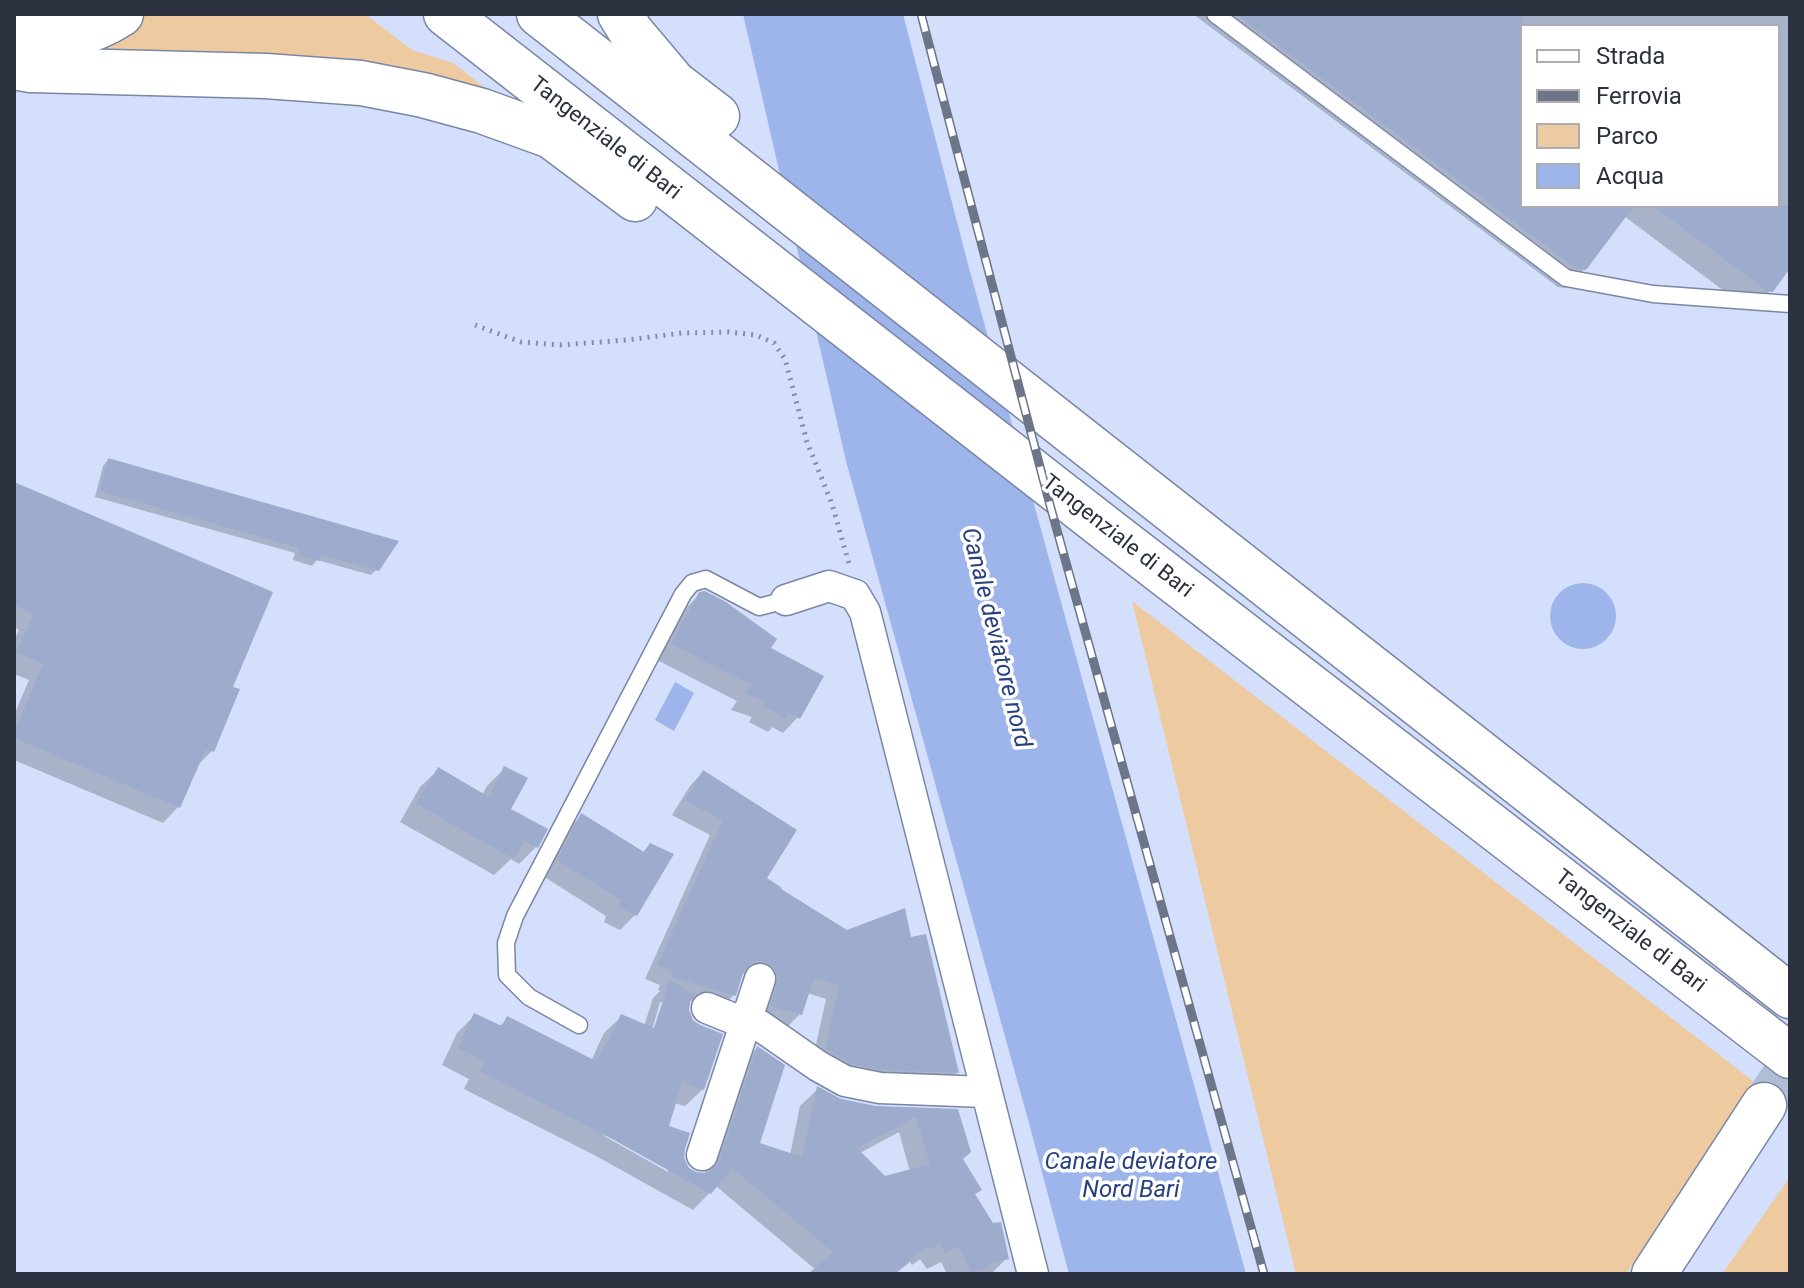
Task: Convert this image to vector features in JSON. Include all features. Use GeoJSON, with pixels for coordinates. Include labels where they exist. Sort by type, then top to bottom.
{"type":"FeatureCollection","features":[{"type":"Feature","properties":{"kind":"main road"},"geometry":{"type":"LineString","coordinates":[[14,36],[36,39],[72,36],[121,14]]}},
{"type":"Feature","properties":{"kind":"main road","name":"Tangenziale di Bari"},"geometry":{"type":"LineString","coordinates":[[446,14],[1790,1056]]}},
{"type":"Feature","properties":{"kind":"main road"},"geometry":{"type":"LineString","coordinates":[[539,14],[760,169],[887,248],[954,339],[1790,996]]}},
{"type":"Feature","properties":{"kind":"main road"},"geometry":{"type":"LineString","coordinates":[[620,14],[631,32],[674,83],[760,169]]}},
{"type":"Feature","properties":{"kind":"main road"},"geometry":{"type":"LineString","coordinates":[[14,67],[266,76],[361,83],[423,95],[482,111],[551,136],[654,213],[753,254]]}},
{"type":"Feature","properties":{"kind":"main road"},"geometry":{"type":"LineString","coordinates":[[1654,1274],[1764,1105]]}},
{"type":"Feature","properties":{"kind":"street"},"geometry":{"type":"LineString","coordinates":[[786,600],[829,586],[855,595],[865,612],[1033,1274]]}},
{"type":"Feature","properties":{"kind":"street"},"geometry":{"type":"LineString","coordinates":[[702,1155],[760,979]]}},
{"type":"Feature","properties":{"kind":"street"},"geometry":{"type":"LineString","coordinates":[[707,1008],[744,1023],[759,1025],[845,1081],[880,1088],[986,1092]]}},
{"type":"Feature","properties":{"kind":"lane"},"geometry":{"type":"LineString","coordinates":[[1215,14],[1566,278],[1653,294],[1790,304]]}},
{"type":"Feature","properties":{"kind":"lane"},"geometry":{"type":"LineString","coordinates":[[579,1025],[529,997],[507,975],[506,943],[515,916],[683,594],[692,583],[706,579],[759,607],[786,600]]}},
{"type":"Feature","properties":{"kind":"path"},"geometry":{"type":"LineString","coordinates":[[475,325],[521,342],[560,345],[682,333],[729,332],[756,335],[774,343],[785,359],[807,442],[832,504],[852,571],[855,595]]}},
{"type":"Feature","properties":{"kind":"green space"},"geometry":{"type":"Polygon","coordinates":[[[144,14],[365,14],[412,50],[453,63],[500,99],[66,51],[132,24],[144,14]]]}},
{"type":"Feature","properties":{"kind":"green space"},"geometry":{"type":"Polygon","coordinates":[[[1132,601],[1753,1081],[1626,1274],[1296,1274],[1132,601]]]}},
{"type":"Feature","properties":{"kind":"green space"},"geometry":{"type":"Polygon","coordinates":[[[1790,1177],[1790,1274],[1722,1274],[1790,1177]]]}},
{"type":"Feature","properties":{"kind":"water","name":"Canale deviatore Nord Bari"},"geometry":{"type":"Polygon","coordinates":[[[743,14],[903,14],[969,268],[1246,1274],[1069,1274],[846,461],[743,14]]]}},
{"type":"Feature","properties":{"kind":"water"},"geometry":{"type":"Polygon","coordinates":[[[1583,583],[1596,585],[1611,598],[1616,616],[1614,629],[1601,644],[1583,649],[1570,647],[1555,634],[1550,616],[1552,603],[1565,588],[1583,583]]]}},
{"type":"Feature","properties":{"kind":"water"},"geometry":{"type":"Polygon","coordinates":[[[675,682],[694,693],[674,731],[655,720],[675,682]]]}},
{"type":"Feature","properties":{"kind":"building"},"geometry":{"type":"Polygon","coordinates":[[[1236,14],[1522,14],[1520,208],[1632,208],[1586,270],[1577,269],[1236,14]]]}},
{"type":"Feature","properties":{"kind":"building"},"geometry":{"type":"Polygon","coordinates":[[[1790,206],[1790,268],[1773,292],[1767,291],[1656,208],[1790,206]]]}},
{"type":"Feature","properties":{"kind":"building"},"geometry":{"type":"Polygon","coordinates":[[[108,458],[399,541],[379,571],[322,555],[319,561],[297,554],[299,548],[99,491],[108,458]]]}},
{"type":"Feature","properties":{"kind":"building"},"geometry":{"type":"Polygon","coordinates":[[[14,482],[273,592],[233,687],[240,689],[214,752],[206,749],[180,808],[14,738],[43,664],[16,652],[34,614],[14,605],[14,482]]]}},
{"type":"Feature","properties":{"kind":"building"},"geometry":{"type":"Polygon","coordinates":[[[705,591],[726,602],[777,639],[771,648],[824,676],[800,719],[788,712],[785,718],[763,706],[766,701],[745,694],[751,685],[671,644],[699,592],[705,591]]]}},
{"type":"Feature","properties":{"kind":"building"},"geometry":{"type":"Polygon","coordinates":[[[504,766],[528,778],[511,809],[548,829],[538,848],[524,840],[514,859],[416,804],[438,767],[489,797],[504,766]]]}},
{"type":"Feature","properties":{"kind":"building"},"geometry":{"type":"Polygon","coordinates":[[[703,770],[797,830],[767,878],[781,889],[847,930],[905,908],[911,937],[926,934],[959,1073],[882,1070],[851,1064],[825,1049],[839,985],[814,978],[802,1015],[770,1006],[778,976],[766,962],[757,961],[748,966],[736,996],[671,977],[672,971],[657,965],[723,820],[685,801],[703,770]]]}},
{"type":"Feature","properties":{"kind":"building"},"geometry":{"type":"Polygon","coordinates":[[[581,813],[644,852],[650,843],[674,854],[637,916],[618,906],[621,900],[557,860],[581,813]]]}},
{"type":"Feature","properties":{"kind":"building"},"geometry":{"type":"Polygon","coordinates":[[[670,979],[695,995],[689,1010],[693,1020],[723,1034],[704,1090],[682,1083],[669,1126],[690,1133],[684,1158],[689,1168],[705,1173],[719,1161],[757,1046],[785,1065],[760,1143],[802,1157],[817,1086],[841,1099],[876,1106],[958,1109],[971,1152],[963,1159],[982,1190],[975,1194],[993,1223],[1001,1222],[1009,1259],[990,1263],[990,1266],[971,1273],[959,1246],[945,1253],[939,1243],[931,1250],[928,1246],[893,1274],[808,1274],[833,1252],[732,1168],[711,1194],[480,1071],[485,1061],[458,1048],[474,1013],[502,1026],[507,1016],[596,1061],[621,1014],[654,1028],[670,979]],[[916,1117],[857,1148],[885,1176],[930,1164],[916,1117]]]}},
{"type":"Feature","properties":{"kind":"tunnel"},"geometry":{"type":"LineString","coordinates":[[1764,1105],[1790,1067]]}},
{"type":"Feature","properties":{"kind":"railway"},"geometry":{"type":"LineString","coordinates":[[921,14],[1050,505],[1264,1274]]}},
{"type":"Feature","properties":{"kind":"water label","name":"Canale deviatore nord"},"geometry":{"type":"Point","coordinates":[995,638]}}]}
